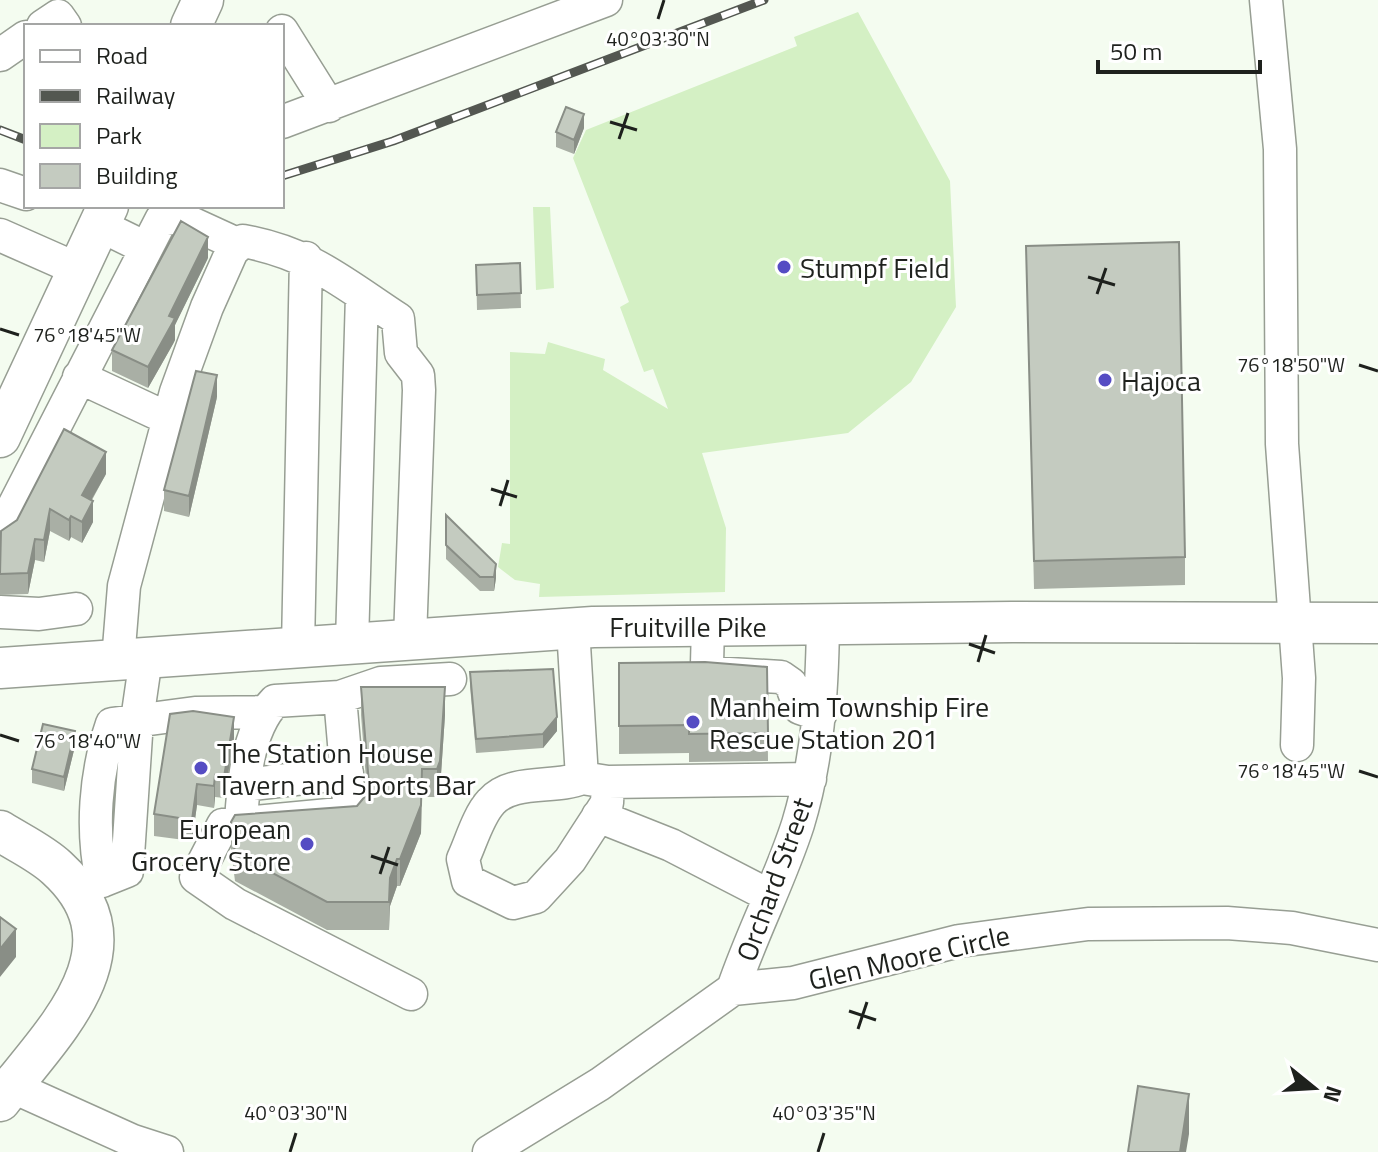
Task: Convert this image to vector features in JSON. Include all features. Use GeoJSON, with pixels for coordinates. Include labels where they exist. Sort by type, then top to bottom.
{"type":"FeatureCollection","features":[{"type":"Feature","properties":{"kind":"main road"},"geometry":{"type":"LineString","coordinates":[[192,24],[203,0]]}},
{"type":"Feature","properties":{"kind":"main road"},"geometry":{"type":"LineString","coordinates":[[0,437],[104,216]]}},
{"type":"Feature","properties":{"kind":"main road","name":"Fruitville Pike"},"geometry":{"type":"LineString","coordinates":[[0,668],[573,628],[1378,623]]}},
{"type":"Feature","properties":{"kind":"main road"},"geometry":{"type":"LineString","coordinates":[[0,831],[87,882],[95,935],[86,979],[64,1019],[6,1094]]}},
{"type":"Feature","properties":{"kind":"street"},"geometry":{"type":"LineString","coordinates":[[284,121],[605,0]]}},
{"type":"Feature","properties":{"kind":"street"},"geometry":{"type":"LineString","coordinates":[[1266,0],[1280,149],[1282,444],[1299,678],[1297,745]]}},
{"type":"Feature","properties":{"kind":"street"},"geometry":{"type":"LineString","coordinates":[[284,34],[329,106]]}},
{"type":"Feature","properties":{"kind":"street"},"geometry":{"type":"LineString","coordinates":[[0,55],[24,38]]}},
{"type":"Feature","properties":{"kind":"street"},"geometry":{"type":"LineString","coordinates":[[0,185],[24,193]]}},
{"type":"Feature","properties":{"kind":"street"},"geometry":{"type":"LineString","coordinates":[[104,216],[146,248]]}},
{"type":"Feature","properties":{"kind":"street"},"geometry":{"type":"LineString","coordinates":[[0,533],[161,220],[178,217],[239,245]]}},
{"type":"Feature","properties":{"kind":"street"},"geometry":{"type":"LineString","coordinates":[[0,235],[77,269]]}},
{"type":"Feature","properties":{"kind":"street"},"geometry":{"type":"LineString","coordinates":[[87,882],[127,871],[137,720],[124,586],[169,419],[207,307],[232,251],[243,241],[271,246],[306,258],[398,319],[401,353],[418,375],[413,544],[380,641]]}},
{"type":"Feature","properties":{"kind":"street"},"geometry":{"type":"LineString","coordinates":[[241,823],[244,785],[287,648],[306,258]]}},
{"type":"Feature","properties":{"kind":"street"},"geometry":{"type":"LineString","coordinates":[[362,295],[354,561],[380,641],[381,683]]}},
{"type":"Feature","properties":{"kind":"street"},"geometry":{"type":"LineString","coordinates":[[49,332],[86,365],[169,419]]}},
{"type":"Feature","properties":{"kind":"street"},"geometry":{"type":"LineString","coordinates":[[0,454],[32,469]]}},
{"type":"Feature","properties":{"kind":"street"},"geometry":{"type":"LineString","coordinates":[[0,612],[39,614],[76,609]]}},
{"type":"Feature","properties":{"kind":"street","name":"Orchard Street"},"geometry":{"type":"LineString","coordinates":[[733,989],[797,827],[810,779],[820,715],[823,625]]}},
{"type":"Feature","properties":{"kind":"street"},"geometry":{"type":"LineString","coordinates":[[708,626],[707,664],[712,673],[786,679],[800,708],[820,715]]}},
{"type":"Feature","properties":{"kind":"street"},"geometry":{"type":"LineString","coordinates":[[573,628],[595,780],[607,803],[570,860],[536,897],[513,903],[468,881],[463,859],[491,801],[512,789],[595,780],[810,779]]}},
{"type":"Feature","properties":{"kind":"street"},"geometry":{"type":"LineString","coordinates":[[137,720],[340,697],[381,683],[450,679]]}},
{"type":"Feature","properties":{"kind":"street"},"geometry":{"type":"LineString","coordinates":[[340,697],[350,813],[223,825],[196,877],[235,904],[411,994]]}},
{"type":"Feature","properties":{"kind":"street"},"geometry":{"type":"LineString","coordinates":[[244,785],[347,773]]}},
{"type":"Feature","properties":{"kind":"street"},"geometry":{"type":"LineString","coordinates":[[598,816],[671,845],[768,895]]}},
{"type":"Feature","properties":{"kind":"street","name":"Glen Moore Circle"},"geometry":{"type":"LineString","coordinates":[[489,1152],[600,1084],[733,989],[807,980],[959,941],[1088,924],[1227,923],[1292,928],[1378,945]]}},
{"type":"Feature","properties":{"kind":"street"},"geometry":{"type":"LineString","coordinates":[[6,1094],[167,1152]]}},
{"type":"Feature","properties":{"kind":"green space","name":"Stumpf Field"},"geometry":{"type":"Polygon","coordinates":[[[858,12],[950,181],[956,307],[911,382],[848,433],[702,453],[726,528],[725,592],[539,597],[540,584],[515,580],[498,567],[502,543],[510,544],[510,352],[545,354],[548,342],[605,359],[603,370],[668,409],[653,369],[644,372],[620,307],[629,302],[573,158],[586,130],[797,46],[794,37],[858,12]]]}},
{"type":"Feature","properties":{"kind":"green space"},"geometry":{"type":"Polygon","coordinates":[[[533,207],[550,207],[554,288],[536,290],[533,207]]]}},
{"type":"Feature","properties":{"kind":"building"},"geometry":{"type":"Polygon","coordinates":[[[566,107],[584,114],[574,140],[556,132],[566,107]]]}},
{"type":"Feature","properties":{"kind":"building"},"geometry":{"type":"Polygon","coordinates":[[[181,221],[208,237],[169,316],[175,318],[148,367],[112,350],[181,221]]]}},
{"type":"Feature","properties":{"kind":"building","name":"Hajoca"},"geometry":{"type":"Polygon","coordinates":[[[1179,242],[1185,557],[1034,561],[1026,246],[1179,242]]]}},
{"type":"Feature","properties":{"kind":"building"},"geometry":{"type":"Polygon","coordinates":[[[520,263],[521,293],[477,295],[476,265],[520,263]]]}},
{"type":"Feature","properties":{"kind":"building"},"geometry":{"type":"Polygon","coordinates":[[[196,371],[217,375],[189,496],[164,490],[196,371]]]}},
{"type":"Feature","properties":{"kind":"building"},"geometry":{"type":"Polygon","coordinates":[[[64,429],[106,452],[82,495],[93,501],[82,522],[71,516],[69,520],[50,509],[44,540],[35,539],[28,573],[0,574],[1,531],[17,520],[64,429]]]}},
{"type":"Feature","properties":{"kind":"building"},"geometry":{"type":"Polygon","coordinates":[[[446,515],[496,564],[494,577],[480,577],[446,545],[446,515]]]}},
{"type":"Feature","properties":{"kind":"building"},"geometry":{"type":"Polygon","coordinates":[[[705,662],[767,667],[768,733],[689,734],[689,725],[619,726],[619,663],[705,662]]]}},
{"type":"Feature","properties":{"kind":"building"},"geometry":{"type":"Polygon","coordinates":[[[553,669],[557,717],[543,734],[476,739],[470,672],[553,669]]]}},
{"type":"Feature","properties":{"kind":"building"},"geometry":{"type":"Polygon","coordinates":[[[361,687],[445,687],[440,761],[437,769],[422,769],[421,805],[390,878],[389,902],[327,902],[235,853],[231,822],[235,815],[357,806],[367,794],[369,784],[361,687]]]}},
{"type":"Feature","properties":{"kind":"building","name":"The Station House Tavern and Sports Bar"},"geometry":{"type":"Polygon","coordinates":[[[193,711],[234,717],[224,777],[215,775],[214,786],[197,784],[192,820],[154,814],[170,714],[193,711]]]}},
{"type":"Feature","properties":{"kind":"building"},"geometry":{"type":"Polygon","coordinates":[[[43,724],[75,731],[64,777],[32,769],[43,724]]]}},
{"type":"Feature","properties":{"kind":"building"},"geometry":{"type":"Polygon","coordinates":[[[0,917],[16,929],[0,949],[0,917]]]}},
{"type":"Feature","properties":{"kind":"building"},"geometry":{"type":"Polygon","coordinates":[[[1138,1086],[1189,1094],[1180,1152],[1128,1152],[1138,1086]]]}},
{"type":"Feature","properties":{"kind":"railway"},"geometry":{"type":"LineString","coordinates":[[284,175],[393,141],[764,0]]}},
{"type":"Feature","properties":{"kind":"railway"},"geometry":{"type":"LineString","coordinates":[[0,130],[24,139]]}},
{"type":"Feature","properties":{"kind":"place","name":"Stumpf Field"},"geometry":{"type":"Point","coordinates":[784,267]}},
{"type":"Feature","properties":{"kind":"place","name":"Hajoca"},"geometry":{"type":"Point","coordinates":[1105,380]}},
{"type":"Feature","properties":{"kind":"place","name":"Manheim Township Fire Rescue Station 201"},"geometry":{"type":"Point","coordinates":[693,722]}},
{"type":"Feature","properties":{"kind":"place","name":"The Station House Tavern and Sports Bar"},"geometry":{"type":"Point","coordinates":[201,768]}},
{"type":"Feature","properties":{"kind":"place","name":"European Grocery Store"},"geometry":{"type":"Point","coordinates":[307,844]}}]}
